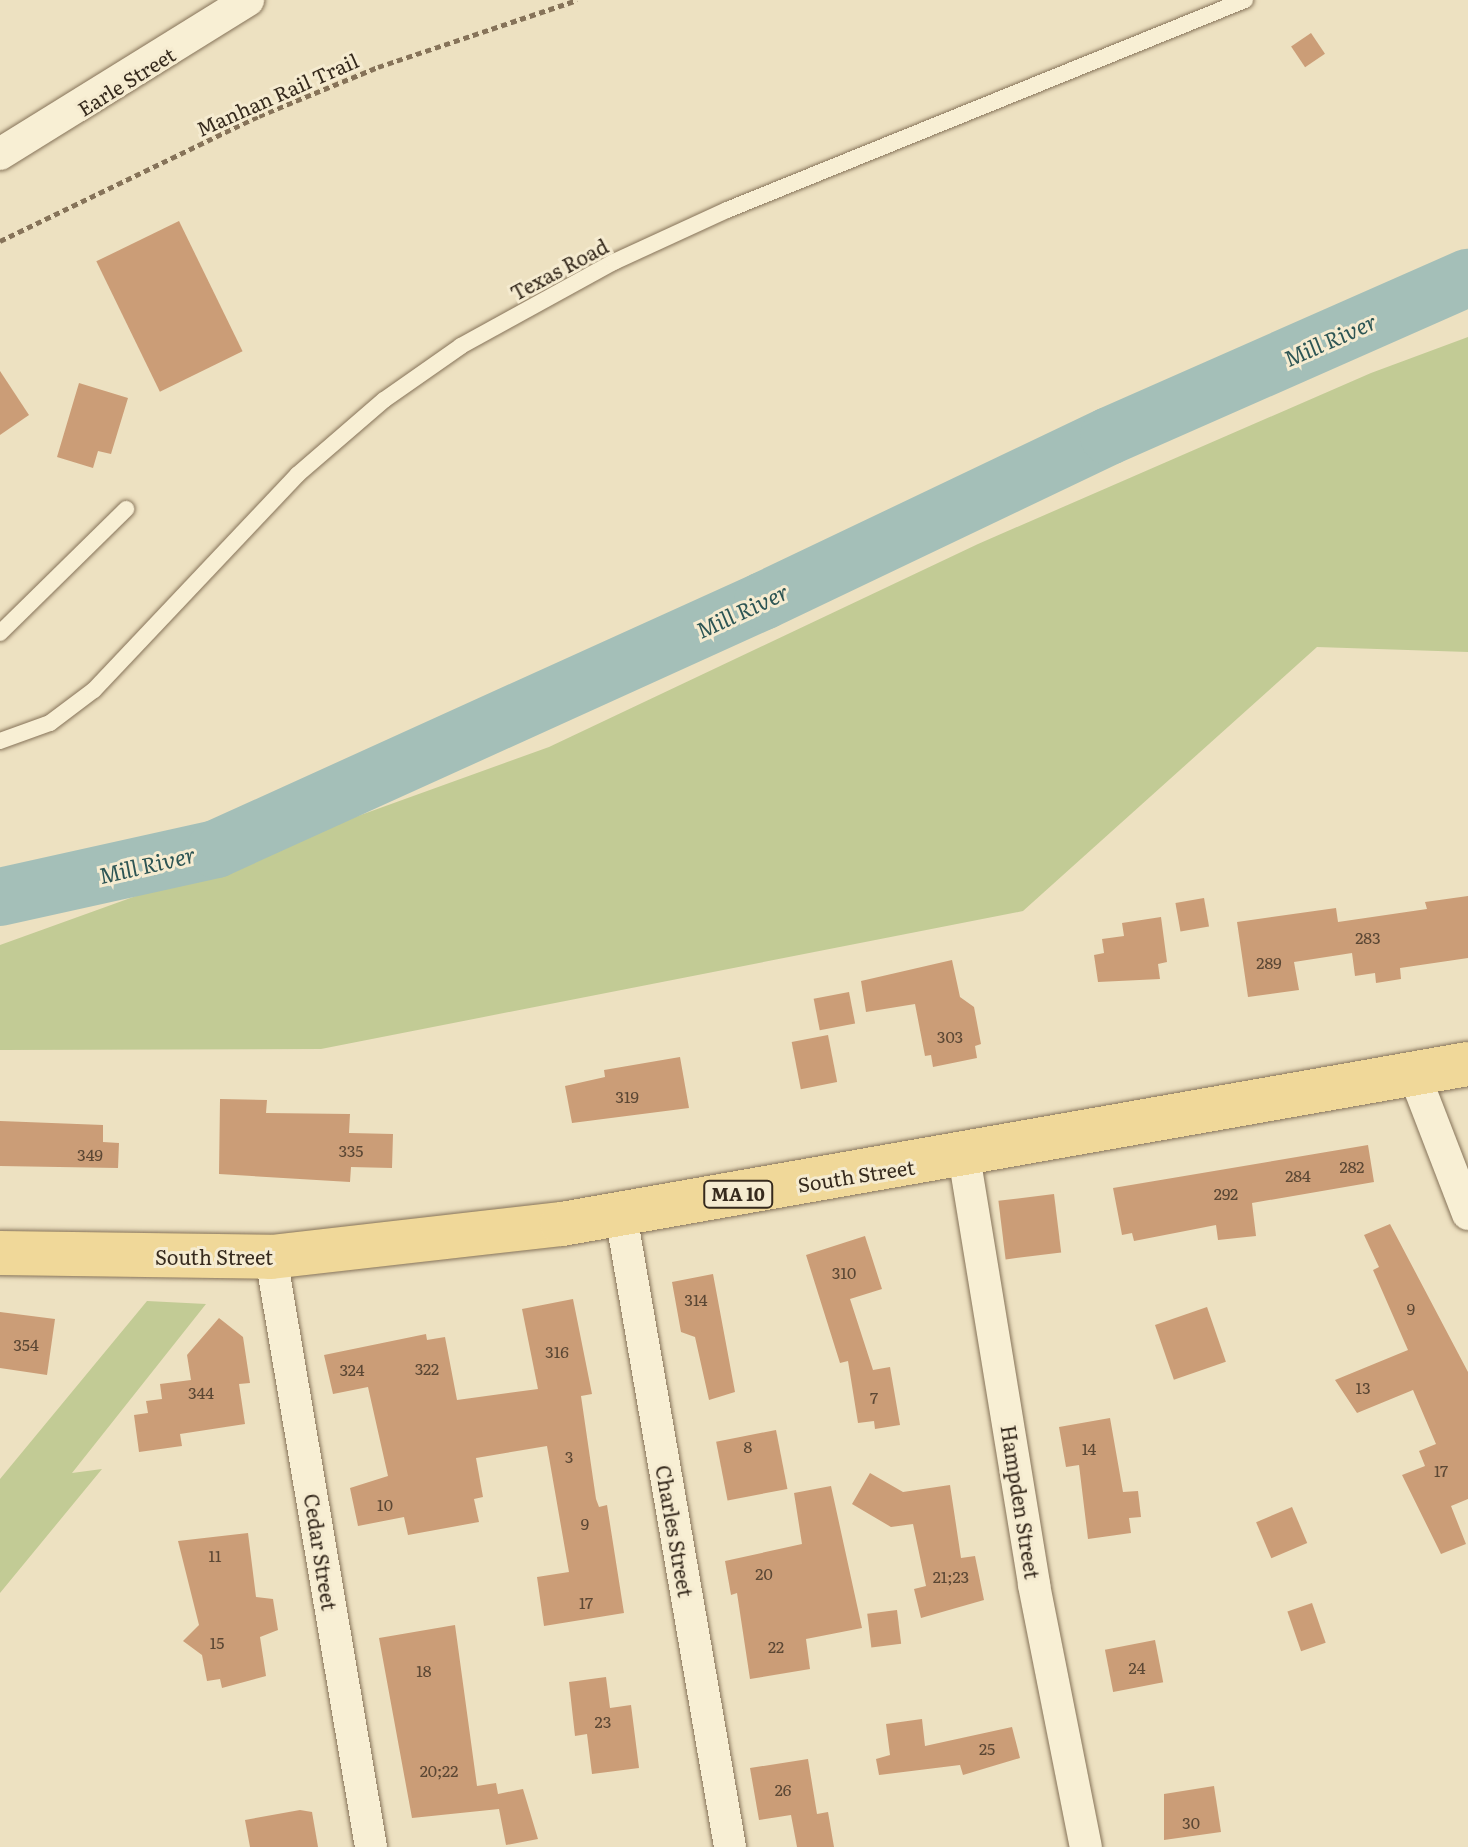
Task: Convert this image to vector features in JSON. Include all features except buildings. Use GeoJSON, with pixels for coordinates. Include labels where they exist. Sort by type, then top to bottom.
{"type":"FeatureCollection","features":[{"type":"Feature","properties":{"kind":"main road","name":"South Street"},"geometry":{"type":"LineString","coordinates":[[0,1253],[271,1257],[621,1215],[964,1156],[1149,1117],[1468,1064]]}},
{"type":"Feature","properties":{"kind":"street","name":"Earle Street"},"geometry":{"type":"LineString","coordinates":[[0,154],[248,0]]}},
{"type":"Feature","properties":{"kind":"street"},"geometry":{"type":"LineString","coordinates":[[1414,1074],[1468,1214]]}},
{"type":"Feature","properties":{"kind":"street","name":"Hampden Street"},"geometry":{"type":"LineString","coordinates":[[964,1156],[1043,1632],[1086,1847]]}},
{"type":"Feature","properties":{"kind":"street","name":"Charles Street"},"geometry":{"type":"LineString","coordinates":[[621,1215],[730,1847]]}},
{"type":"Feature","properties":{"kind":"street","name":"Cedar Street"},"geometry":{"type":"LineString","coordinates":[[271,1257],[371,1847]]}},
{"type":"Feature","properties":{"kind":"lane","name":"Texas Road"},"geometry":{"type":"LineString","coordinates":[[0,741],[50,723],[94,690],[297,475],[384,400],[461,346],[614,262],[727,210],[1245,0]]}},
{"type":"Feature","properties":{"kind":"lane"},"geometry":{"type":"LineString","coordinates":[[0,633],[126,509]]}},
{"type":"Feature","properties":{"kind":"path","name":"Manhan Rail Trail"},"geometry":{"type":"LineString","coordinates":[[0,241],[259,116],[378,67],[577,0]]}},
{"type":"Feature","properties":{"kind":"green space"},"geometry":{"type":"Polygon","coordinates":[[[1468,337],[1468,652],[1317,647],[1023,911],[321,1049],[0,1050],[0,945],[549,747],[978,544],[1371,373],[1468,337]]]}},
{"type":"Feature","properties":{"kind":"green space"},"geometry":{"type":"Polygon","coordinates":[[[147,1301],[206,1304],[72,1473],[102,1469],[0,1593],[0,1479],[147,1301]]]}},
{"type":"Feature","properties":{"kind":"waterway","name":"Mill River"},"geometry":{"type":"LineString","coordinates":[[0,897],[216,849],[763,601],[1109,436],[1468,278]]}}]}
